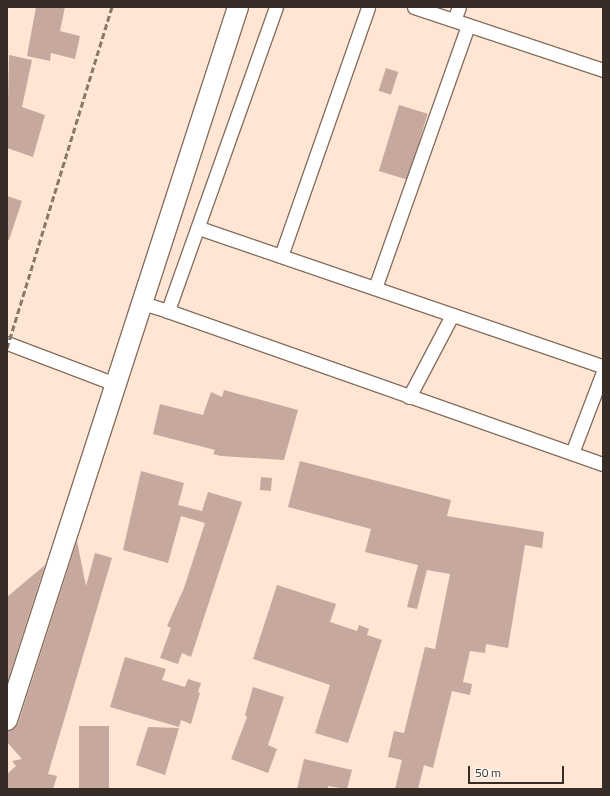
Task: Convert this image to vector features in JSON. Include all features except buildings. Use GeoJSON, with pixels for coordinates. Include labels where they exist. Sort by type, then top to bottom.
{"type":"FeatureCollection","features":[{"type":"Feature","properties":{"kind":"main road"},"geometry":{"type":"LineString","coordinates":[[7,720],[238,7]]}},
{"type":"Feature","properties":{"kind":"street"},"geometry":{"type":"LineString","coordinates":[[168,311],[199,228],[276,7]]}},
{"type":"Feature","properties":{"kind":"street"},"geometry":{"type":"LineString","coordinates":[[281,256],[368,7]]}},
{"type":"Feature","properties":{"kind":"street"},"geometry":{"type":"LineString","coordinates":[[414,7],[603,70]]}},
{"type":"Feature","properties":{"kind":"street"},"geometry":{"type":"LineString","coordinates":[[454,20],[459,7]]}},
{"type":"Feature","properties":{"kind":"street"},"geometry":{"type":"LineString","coordinates":[[375,288],[468,25]]}},
{"type":"Feature","properties":{"kind":"street"},"geometry":{"type":"LineString","coordinates":[[199,228],[603,366]]}},
{"type":"Feature","properties":{"kind":"street"},"geometry":{"type":"LineString","coordinates":[[142,303],[603,464]]}},
{"type":"Feature","properties":{"kind":"street"},"geometry":{"type":"LineString","coordinates":[[409,397],[452,314]]}},
{"type":"Feature","properties":{"kind":"street"},"geometry":{"type":"LineString","coordinates":[[7,343],[116,384]]}},
{"type":"Feature","properties":{"kind":"street"},"geometry":{"type":"LineString","coordinates":[[572,453],[603,372]]}},
{"type":"Feature","properties":{"kind":"railway"},"geometry":{"type":"LineString","coordinates":[[7,348],[112,7]]}}]}
